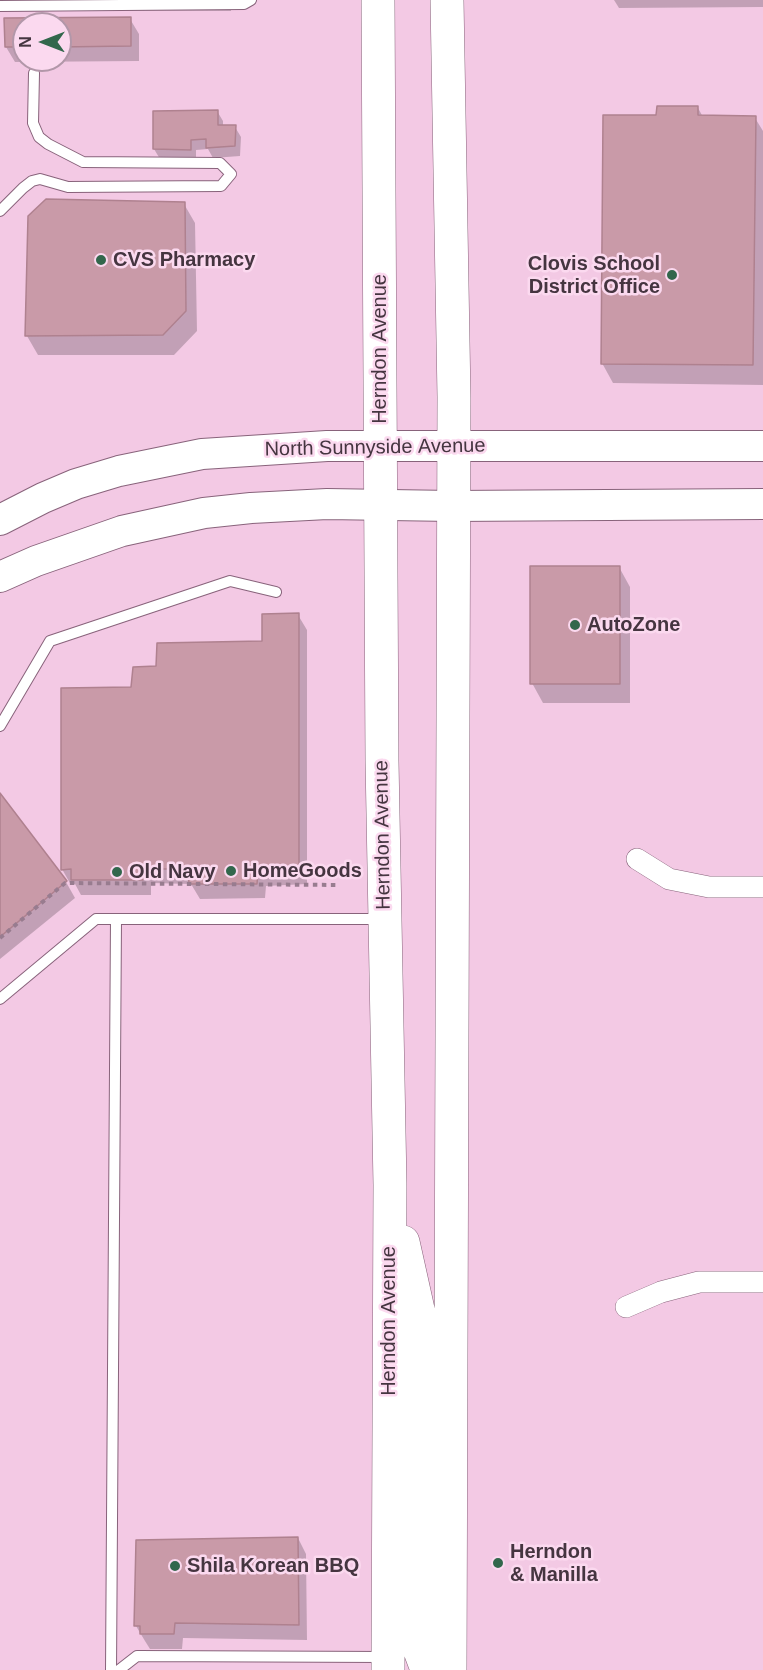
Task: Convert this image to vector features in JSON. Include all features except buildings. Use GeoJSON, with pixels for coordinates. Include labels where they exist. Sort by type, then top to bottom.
{"type":"FeatureCollection","features":[{"type":"Feature","properties":{"kind":"main road","name":"Herndon Avenue"},"geometry":{"type":"LineString","coordinates":[[378,0],[381,761],[390,1185],[394,1666]]}},
{"type":"Feature","properties":{"kind":"main road"},"geometry":{"type":"LineString","coordinates":[[447,0],[454,397],[450,1670]]}},
{"type":"Feature","properties":{"kind":"main road","name":"North Sunnyside Avenue"},"geometry":{"type":"LineString","coordinates":[[0,520],[76,484],[119,471],[171,459],[242,450],[327,446],[763,446]]}},
{"type":"Feature","properties":{"kind":"main road"},"geometry":{"type":"LineString","coordinates":[[0,577],[77,546],[122,531],[204,513],[251,508],[327,504],[452,506],[763,504]]}},
{"type":"Feature","properties":{"kind":"main road"},"geometry":{"type":"LineString","coordinates":[[390,1185],[419,1314],[419,1648],[425,1664],[433,1670]]}},
{"type":"Feature","properties":{"kind":"street"},"geometry":{"type":"LineString","coordinates":[[637,859],[669,879],[709,887],[763,887]]}},
{"type":"Feature","properties":{"kind":"street"},"geometry":{"type":"LineString","coordinates":[[626,1307],[661,1292],[699,1282],[763,1282]]}},
{"type":"Feature","properties":{"kind":"lane"},"geometry":{"type":"LineString","coordinates":[[0,6],[244,4],[251,0]]}},
{"type":"Feature","properties":{"kind":"lane"},"geometry":{"type":"LineString","coordinates":[[0,211],[23,188],[32,181],[40,179],[68,187],[221,186],[231,174],[220,163],[83,162],[65,153],[48,144],[36,131],[33,123],[34,73]]}},
{"type":"Feature","properties":{"kind":"lane"},"geometry":{"type":"LineString","coordinates":[[2,717],[50,641],[230,581],[276,592]]}},
{"type":"Feature","properties":{"kind":"lane"},"geometry":{"type":"LineString","coordinates":[[0,999],[96,919],[385,919]]}},
{"type":"Feature","properties":{"kind":"lane"},"geometry":{"type":"LineString","coordinates":[[111,1670],[116,919]]}},
{"type":"Feature","properties":{"kind":"lane"},"geometry":{"type":"LineString","coordinates":[[118,1670],[137,1656],[394,1666]]}},
{"type":"Feature","properties":{"kind":"path"},"geometry":{"type":"LineString","coordinates":[[0,938],[65,883],[339,885]]}},
{"type":"Feature","properties":{"kind":"place","name":"CVS Pharmacy"},"geometry":{"type":"Point","coordinates":[101,260]}},
{"type":"Feature","properties":{"kind":"place","name":"Clovis School District Office"},"geometry":{"type":"Point","coordinates":[672,275]}},
{"type":"Feature","properties":{"kind":"place","name":"AutoZone"},"geometry":{"type":"Point","coordinates":[575,625]}},
{"type":"Feature","properties":{"kind":"place","name":"HomeGoods"},"geometry":{"type":"Point","coordinates":[231,871]}},
{"type":"Feature","properties":{"kind":"place","name":"Old Navy"},"geometry":{"type":"Point","coordinates":[117,872]}},
{"type":"Feature","properties":{"kind":"place","name":"Herndon & Manilla"},"geometry":{"type":"Point","coordinates":[498,1563]}},
{"type":"Feature","properties":{"kind":"place","name":"Shila Korean BBQ"},"geometry":{"type":"Point","coordinates":[175,1566]}}]}
